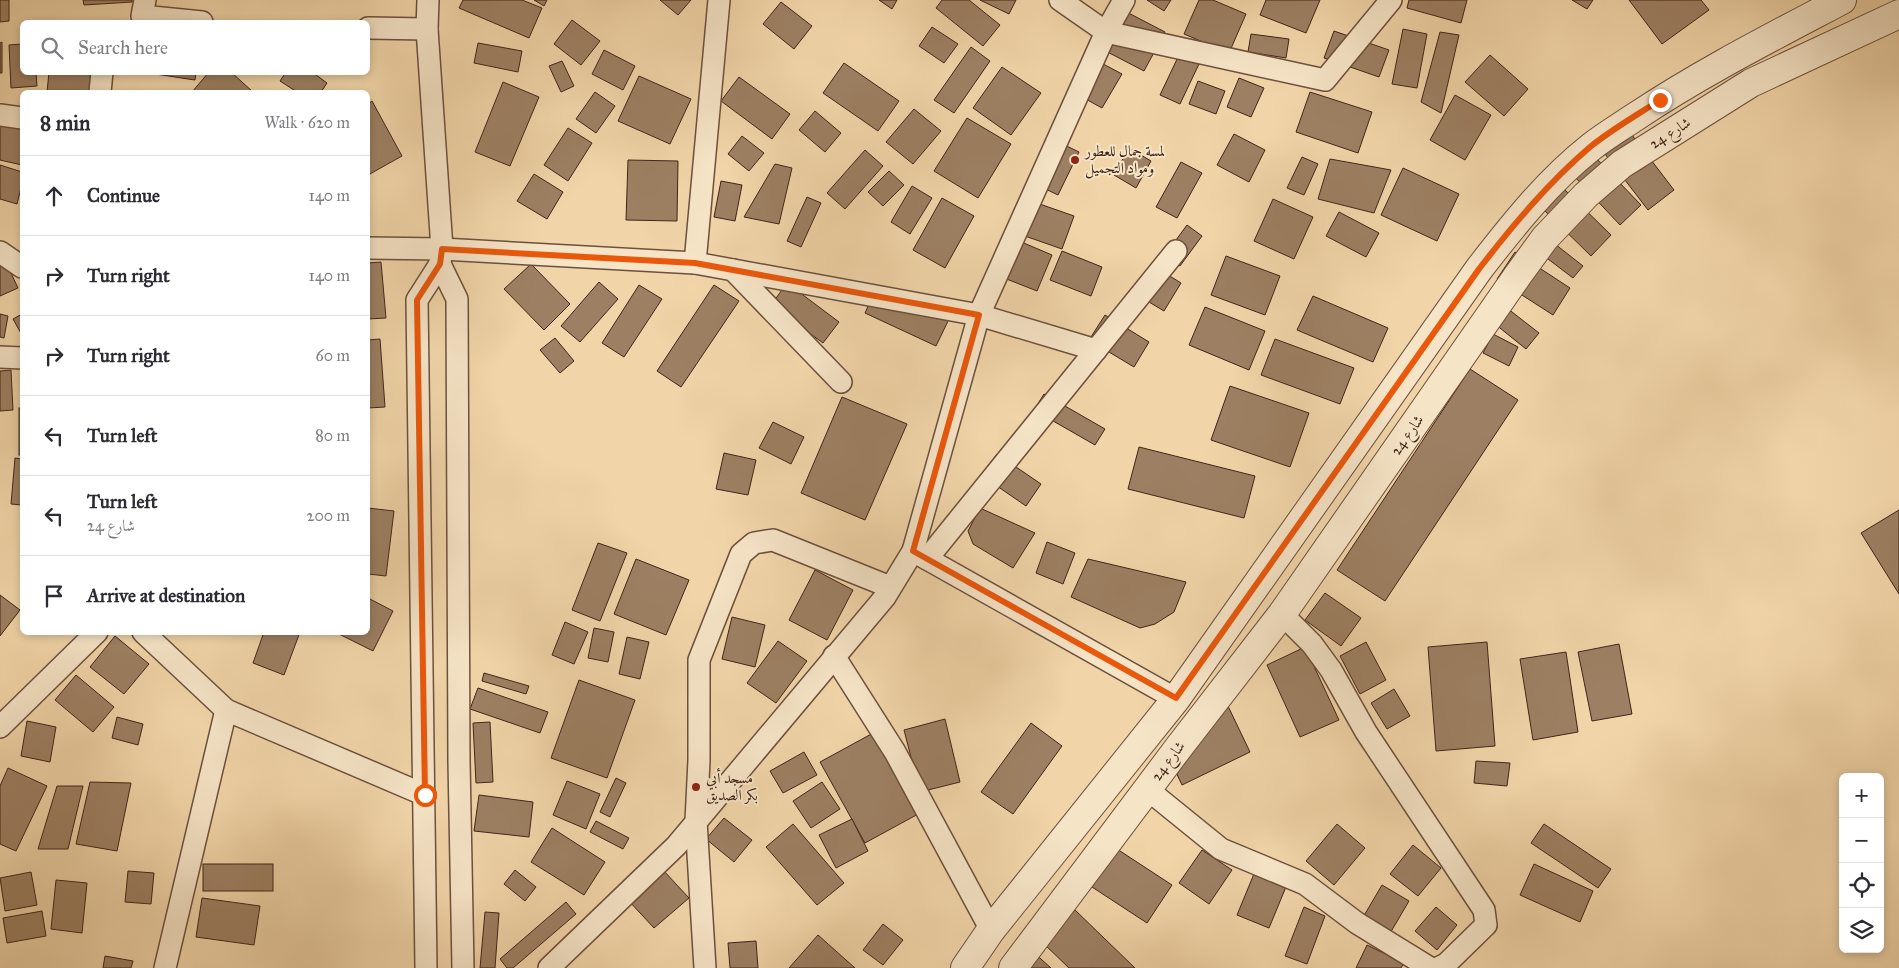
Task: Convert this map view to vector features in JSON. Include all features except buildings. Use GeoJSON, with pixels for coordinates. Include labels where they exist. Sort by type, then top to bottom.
{"type":"FeatureCollection","features":[{"type":"Feature","properties":{"kind":"street"},"geometry":{"type":"LineString","coordinates":[[428,0],[427,29],[441,256],[457,299],[459,761],[464,968]]}},
{"type":"Feature","properties":{"kind":"street"},"geometry":{"type":"LineString","coordinates":[[695,263],[719,0]]}},
{"type":"Feature","properties":{"kind":"street"},"geometry":{"type":"LineString","coordinates":[[1060,0],[1106,32],[1324,80],[1391,0]]}},
{"type":"Feature","properties":{"kind":"street"},"geometry":{"type":"LineString","coordinates":[[920,555],[979,315],[1106,32],[1124,0]]}},
{"type":"Feature","properties":{"kind":"street"},"geometry":{"type":"LineString","coordinates":[[965,968],[991,930],[1176,698],[1479,269],[1514,225],[1550,185],[1591,146],[1660,100],[1735,56],[1842,0]]}},
{"type":"Feature","properties":{"kind":"street"},"geometry":{"type":"LineString","coordinates":[[140,13],[188,20]]}},
{"type":"Feature","properties":{"kind":"street","name":"شارع 24"},"geometry":{"type":"LineString","coordinates":[[1013,968],[1147,789],[1282,614],[1545,238],[1586,195],[1622,164],[1751,83],[1899,14]]}},
{"type":"Feature","properties":{"kind":"street"},"geometry":{"type":"LineString","coordinates":[[370,28],[427,29]]}},
{"type":"Feature","properties":{"kind":"street"},"geometry":{"type":"LineString","coordinates":[[100,90],[102,75]]}},
{"type":"Feature","properties":{"kind":"street"},"geometry":{"type":"LineString","coordinates":[[0,115],[20,118]]}},
{"type":"Feature","properties":{"kind":"street"},"geometry":{"type":"LineString","coordinates":[[370,248],[441,256],[695,263],[979,315],[1096,350]]}},
{"type":"Feature","properties":{"kind":"street"},"geometry":{"type":"LineString","coordinates":[[549,968],[676,846],[884,597],[890,587],[920,555],[1096,350],[1176,251]]}},
{"type":"Feature","properties":{"kind":"street"},"geometry":{"type":"LineString","coordinates":[[0,252],[20,266]]}},
{"type":"Feature","properties":{"kind":"street"},"geometry":{"type":"LineString","coordinates":[[426,968],[417,300],[441,256]]}},
{"type":"Feature","properties":{"kind":"street"},"geometry":{"type":"LineString","coordinates":[[733,270],[841,382]]}},
{"type":"Feature","properties":{"kind":"street"},"geometry":{"type":"LineString","coordinates":[[0,357],[20,358]]}},
{"type":"Feature","properties":{"kind":"street"},"geometry":{"type":"LineString","coordinates":[[705,968],[696,821],[699,760],[699,660],[741,554],[763,540],[773,540],[890,587]]}},
{"type":"Feature","properties":{"kind":"street"},"geometry":{"type":"LineString","coordinates":[[920,555],[1176,698]]}},
{"type":"Feature","properties":{"kind":"street"},"geometry":{"type":"LineString","coordinates":[[1282,614],[1312,644],[1330,670],[1366,732],[1484,910],[1486,925],[1446,964],[1438,968]]}},
{"type":"Feature","properties":{"kind":"street"},"geometry":{"type":"LineString","coordinates":[[0,727],[94,635]]}},
{"type":"Feature","properties":{"kind":"street"},"geometry":{"type":"LineString","coordinates":[[146,635],[226,710],[425,795]]}},
{"type":"Feature","properties":{"kind":"street"},"geometry":{"type":"LineString","coordinates":[[834,656],[895,752],[991,930]]}},
{"type":"Feature","properties":{"kind":"street"},"geometry":{"type":"LineString","coordinates":[[165,968],[226,710]]}},
{"type":"Feature","properties":{"kind":"street"},"geometry":{"type":"LineString","coordinates":[[1147,789],[1222,848],[1305,884],[1357,923],[1430,968]]}},
{"type":"Feature","properties":{"kind":"place","name":"لمسة جمال للعطور ومواد التجميل"},"geometry":{"type":"Point","coordinates":[1075,160]}},
{"type":"Feature","properties":{"kind":"place","name":"مسجد أبي بكر الصديق"},"geometry":{"type":"Point","coordinates":[696,787]}},
{"type":"Feature","properties":{"kind":"route"},"geometry":{"type":"LineString","coordinates":[[425,795],[417,300],[440,264],[442,249],[695,263],[979,315],[913,551],[1176,698],[1479,269],[1514,225],[1550,185],[1591,146],[1660,100]]}}]}
